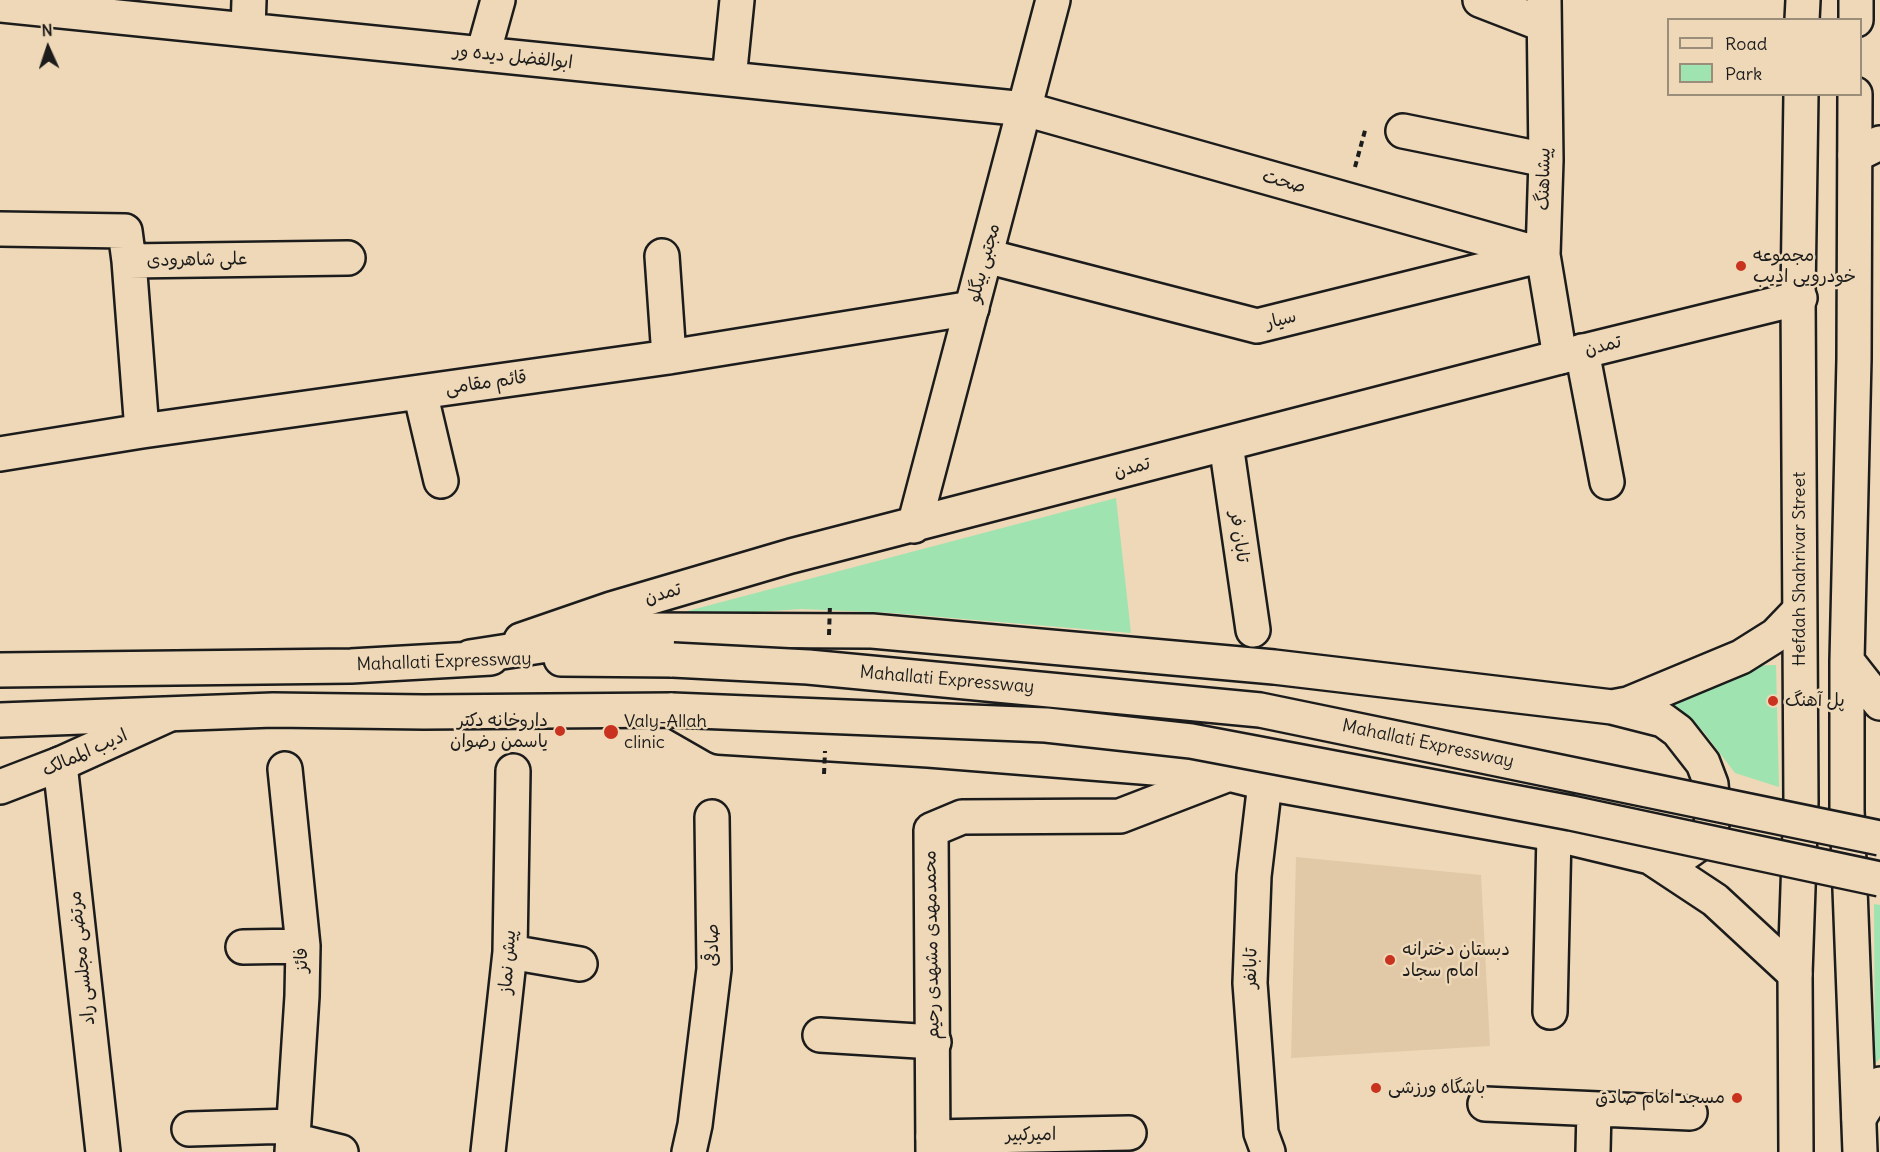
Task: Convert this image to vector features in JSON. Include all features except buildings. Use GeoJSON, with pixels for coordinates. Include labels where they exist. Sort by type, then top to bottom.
{"type":"FeatureCollection","features":[{"type":"Feature","properties":{"kind":"main road"},"geometry":{"type":"LineString","coordinates":[[483,54],[498,0]]}},
{"type":"Feature","properties":{"kind":"main road"},"geometry":{"type":"LineString","coordinates":[[729,79],[737,0]]}},
{"type":"Feature","properties":{"kind":"main road","name":"مجتبی بیگلو"},"geometry":{"type":"LineString","coordinates":[[914,526],[1053,0]]}},
{"type":"Feature","properties":{"kind":"main road"},"geometry":{"type":"LineString","coordinates":[[1480,0],[1543,12]]}},
{"type":"Feature","properties":{"kind":"main road"},"geometry":{"type":"LineString","coordinates":[[1802,18],[1803,0]]}},
{"type":"Feature","properties":{"kind":"main road"},"geometry":{"type":"LineString","coordinates":[[1856,0],[1856,18]]}},
{"type":"Feature","properties":{"kind":"main road","name":"ابوالفضل دیده ور"},"geometry":{"type":"LineString","coordinates":[[3,4],[249,15],[483,54],[1025,109]]}},
{"type":"Feature","properties":{"kind":"main road","name":"پیشاهنگ"},"geometry":{"type":"LineString","coordinates":[[1543,12],[1546,160],[1543,255],[1607,482]]}},
{"type":"Feature","properties":{"kind":"main road","name":"Hefdah Shahrivar Street"},"geometry":{"type":"LineString","coordinates":[[1796,1152],[1795,974],[1801,802],[1799,611],[1801,96]]}},
{"type":"Feature","properties":{"kind":"main road"},"geometry":{"type":"LineString","coordinates":[[1855,96],[1868,149],[1854,359],[1847,661],[1847,810],[1860,1152]]}},
{"type":"Feature","properties":{"kind":"main road","name":"صحت"},"geometry":{"type":"LineString","coordinates":[[1025,109],[1543,255]]}},
{"type":"Feature","properties":{"kind":"main road"},"geometry":{"type":"LineString","coordinates":[[1403,131],[1546,160]]}},
{"type":"Feature","properties":{"kind":"main road","name":"علی شاهرودی"},"geometry":{"type":"LineString","coordinates":[[0,229],[126,231],[129,261],[348,258]]}},
{"type":"Feature","properties":{"kind":"main road","name":"سیار"},"geometry":{"type":"LineString","coordinates":[[986,256],[1257,326],[1543,255]]}},
{"type":"Feature","properties":{"kind":"main road"},"geometry":{"type":"LineString","coordinates":[[662,256],[669,357]]}},
{"type":"Feature","properties":{"kind":"main road"},"geometry":{"type":"LineString","coordinates":[[129,261],[142,431]]}},
{"type":"Feature","properties":{"kind":"main road","name":"تمدن"},"geometry":{"type":"LineString","coordinates":[[470,657],[611,609],[791,556],[1571,354],[1800,298]]}},
{"type":"Feature","properties":{"kind":"main road","name":"قائم مقامی"},"geometry":{"type":"LineString","coordinates":[[0,454],[142,431],[669,357],[972,308]]}},
{"type":"Feature","properties":{"kind":"main road"},"geometry":{"type":"LineString","coordinates":[[420,392],[441,481]]}},
{"type":"Feature","properties":{"kind":"main road","name":"تابان فر"},"geometry":{"type":"LineString","coordinates":[[1226,444],[1253,630]]}},
{"type":"Feature","properties":{"kind":"main road"},"geometry":{"type":"LineString","coordinates":[[1612,707],[1628,704],[1741,657],[1776,635],[1799,611]]}},
{"type":"Feature","properties":{"kind":"main road"},"geometry":{"type":"LineString","coordinates":[[470,657],[644,630],[872,631],[1274,667],[1473,693],[1612,707],[1663,720],[1678,731],[1703,763],[1711,784],[1714,818],[1703,841],[1686,853],[1650,856],[1554,834],[1265,783],[1229,774],[873,746],[719,737],[672,710]]}},
{"type":"Feature","properties":{"kind":"main road","name":"Mahallati Expressway"},"geometry":{"type":"LineString","coordinates":[[0,670],[351,666],[470,657],[673,660],[808,667],[1260,710],[1880,838]]}},
{"type":"Feature","properties":{"kind":"main road"},"geometry":{"type":"LineString","coordinates":[[1847,661],[1880,703]]}},
{"type":"Feature","properties":{"kind":"main road","name":"Mahallati Expressway"},"geometry":{"type":"LineString","coordinates":[[0,720],[168,716],[273,710],[424,712],[672,710],[1046,725],[1191,741],[1570,813],[1880,879]]}},
{"type":"Feature","properties":{"kind":"main road","name":"ادیب الممالک"},"geometry":{"type":"LineString","coordinates":[[0,787],[60,764],[168,716]]}},
{"type":"Feature","properties":{"kind":"main road","name":"مرتضی مجلسی راد"},"geometry":{"type":"LineString","coordinates":[[60,764],[103,1152]]}},
{"type":"Feature","properties":{"kind":"main road","name":"فائز"},"geometry":{"type":"LineString","coordinates":[[285,769],[303,946],[302,996],[292,1139]]}},
{"type":"Feature","properties":{"kind":"main road","name":"پیش نماز"},"geometry":{"type":"LineString","coordinates":[[488,1152],[510,952],[513,771]]}},
{"type":"Feature","properties":{"kind":"main road","name":"محمدمهدی مشهدی رحیم"},"geometry":{"type":"LineString","coordinates":[[933,1144],[931,830],[962,817],[1120,816],[1229,774]]}},
{"type":"Feature","properties":{"kind":"main road","name":"تابانفر"},"geometry":{"type":"LineString","coordinates":[[1265,783],[1254,876],[1250,984],[1261,1133],[1268,1152]]}},
{"type":"Feature","properties":{"kind":"main road","name":"صادقی"},"geometry":{"type":"LineString","coordinates":[[689,1152],[695,1125],[714,969],[712,817]]}},
{"type":"Feature","properties":{"kind":"main road"},"geometry":{"type":"LineString","coordinates":[[1550,1012],[1554,834]]}},
{"type":"Feature","properties":{"kind":"main road"},"geometry":{"type":"LineString","coordinates":[[1650,856],[1715,900],[1795,974]]}},
{"type":"Feature","properties":{"kind":"main road"},"geometry":{"type":"LineString","coordinates":[[243,947],[303,946]]}},
{"type":"Feature","properties":{"kind":"main road"},"geometry":{"type":"LineString","coordinates":[[510,952],[580,964]]}},
{"type":"Feature","properties":{"kind":"main road"},"geometry":{"type":"LineString","coordinates":[[820,1035],[934,1042]]}},
{"type":"Feature","properties":{"kind":"main road"},"geometry":{"type":"LineString","coordinates":[[1859,1118],[1880,1084]]}},
{"type":"Feature","properties":{"kind":"main road"},"geometry":{"type":"LineString","coordinates":[[1485,1104],[1690,1113]]}},
{"type":"Feature","properties":{"kind":"main road"},"geometry":{"type":"LineString","coordinates":[[1593,1152],[1594,1109]]}},
{"type":"Feature","properties":{"kind":"main road"},"geometry":{"type":"LineString","coordinates":[[189,1129],[292,1139],[341,1152]]}},
{"type":"Feature","properties":{"kind":"main road","name":"امیرکبیر"},"geometry":{"type":"LineString","coordinates":[[933,1144],[1129,1133]]}},
{"type":"Feature","properties":{"kind":"path"},"geometry":{"type":"LineString","coordinates":[[1346,200],[1366,128]]}},
{"type":"Feature","properties":{"kind":"shaded area","name":"دبستان دخترانه امام سجاد"},"geometry":{"type":"Polygon","coordinates":[[[1296,857],[1481,875],[1490,1046],[1291,1058],[1296,857]]]}},
{"type":"Feature","properties":{"kind":"green space"},"geometry":{"type":"Polygon","coordinates":[[[1116,498],[1131,633],[892,613],[801,609],[608,622],[661,618],[1116,498]]]}},
{"type":"Feature","properties":{"kind":"green space"},"geometry":{"type":"Polygon","coordinates":[[[1776,665],[1779,787],[1735,773],[1703,731],[1670,700],[1748,666],[1776,665]]]}},
{"type":"Feature","properties":{"kind":"green space"},"geometry":{"type":"Polygon","coordinates":[[[1874,904],[1880,905],[1880,1058],[1875,1064],[1874,904]]]}},
{"type":"Feature","properties":{"kind":"place","name":"مجموعه خودرویی ادیب"},"geometry":{"type":"Point","coordinates":[1741,266]}},
{"type":"Feature","properties":{"kind":"place","name":"پل آهنگ"},"geometry":{"type":"Point","coordinates":[1773,701]}},
{"type":"Feature","properties":{"kind":"place","name":"داروخانه دکتر یاسمن رضوان"},"geometry":{"type":"Point","coordinates":[560,731]}},
{"type":"Feature","properties":{"kind":"place","name":"Valy-Allah clinic"},"geometry":{"type":"Point","coordinates":[611,732]}},
{"type":"Feature","properties":{"kind":"place","name":"دبستان دخترانه امام سجاد"},"geometry":{"type":"Point","coordinates":[1390,960]}},
{"type":"Feature","properties":{"kind":"place","name":"باشگاه ورزشی"},"geometry":{"type":"Point","coordinates":[1376,1088]}},
{"type":"Feature","properties":{"kind":"place","name":"مسجد امام صادق"},"geometry":{"type":"Point","coordinates":[1737,1098]}}]}
